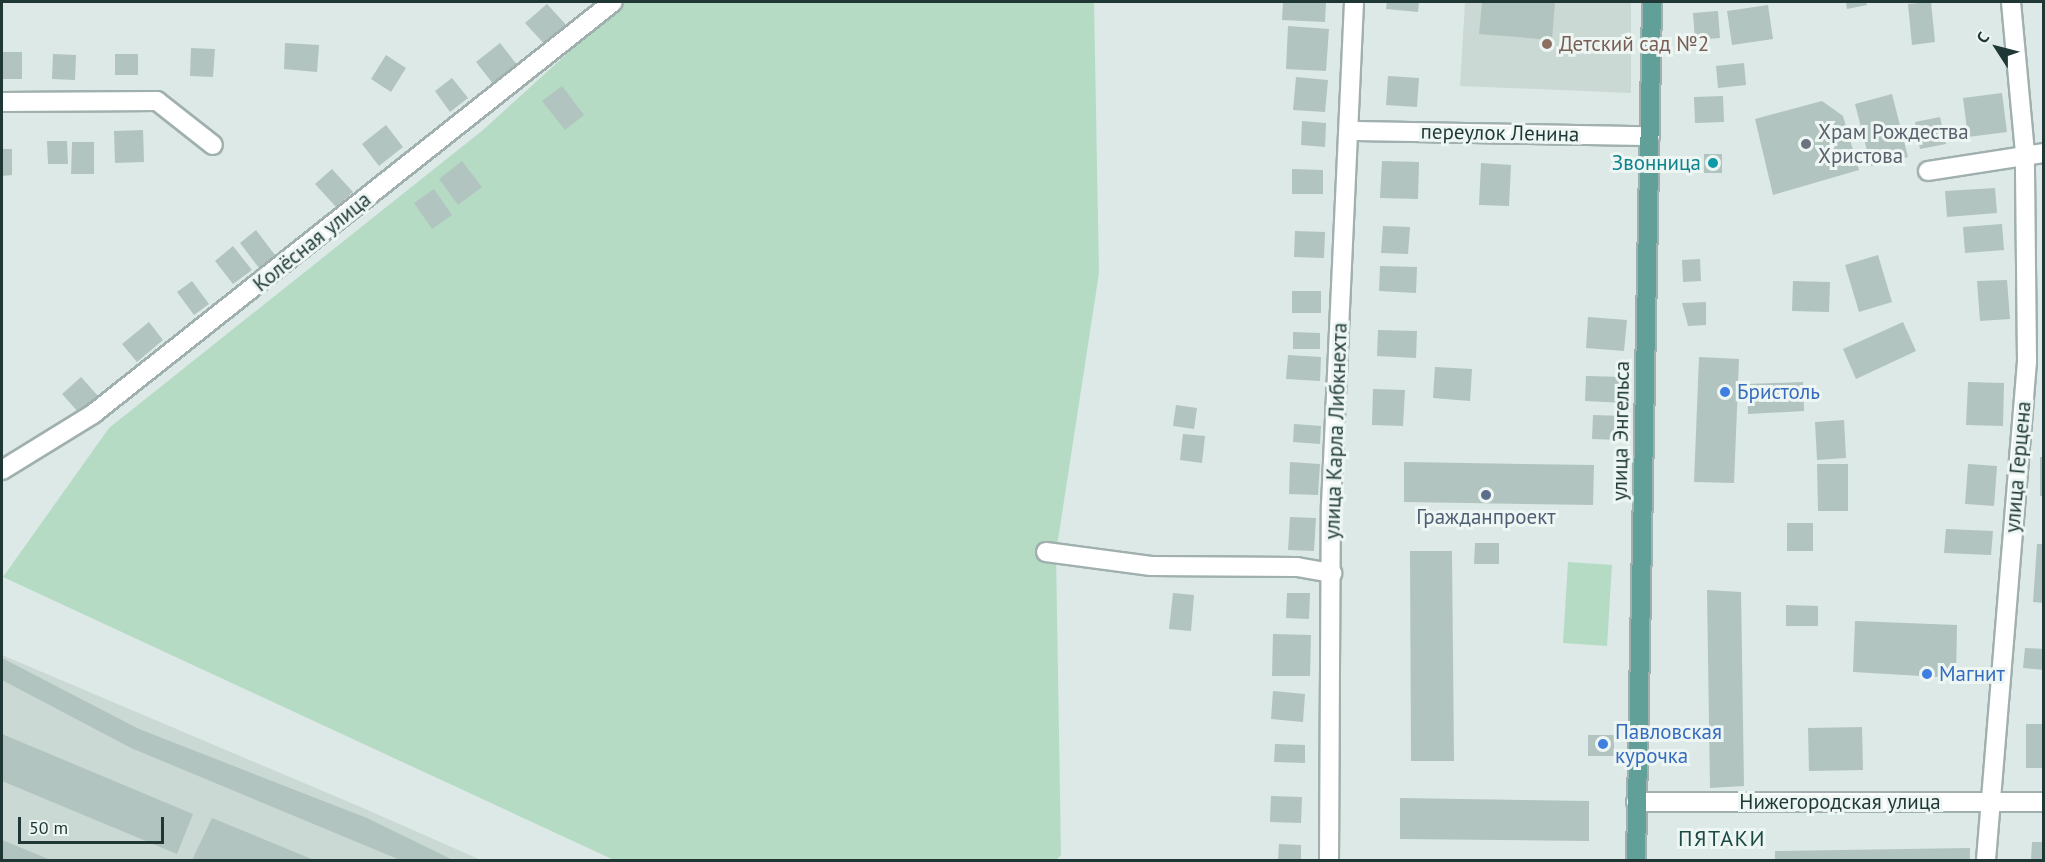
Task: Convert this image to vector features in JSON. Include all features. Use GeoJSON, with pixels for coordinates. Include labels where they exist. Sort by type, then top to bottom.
{"type":"FeatureCollection","features":[{"type":"Feature","properties":{"kind":"main road","name":"улица Энгельса"},"geometry":{"type":"LineString","coordinates":[[1636,861],[1652,2]]}},
{"type":"Feature","properties":{"kind":"street","name":"Колёсная улица"},"geometry":{"type":"LineString","coordinates":[[2,470],[93,414],[613,2]]}},
{"type":"Feature","properties":{"kind":"street","name":"улица Карла Либкнехта"},"geometry":{"type":"LineString","coordinates":[[1329,861],[1331,505],[1351,130],[1354,2]]}},
{"type":"Feature","properties":{"kind":"street","name":"улица Герцена"},"geometry":{"type":"LineString","coordinates":[[1986,861],[2027,361],[2025,153],[2011,2]]}},
{"type":"Feature","properties":{"kind":"street"},"geometry":{"type":"LineString","coordinates":[[2,102],[157,101],[213,145]]}},
{"type":"Feature","properties":{"kind":"street","name":"переулок Ленина"},"geometry":{"type":"LineString","coordinates":[[1351,130],[1650,135]]}},
{"type":"Feature","properties":{"kind":"street"},"geometry":{"type":"LineString","coordinates":[[1928,171],[2025,153],[2043,153]]}},
{"type":"Feature","properties":{"kind":"street"},"geometry":{"type":"LineString","coordinates":[[1046,552],[1151,566],[1297,567],[1332,573]]}},
{"type":"Feature","properties":{"kind":"street","name":"Нижегородская улица"},"geometry":{"type":"LineString","coordinates":[[1636,802],[2043,802]]}},
{"type":"Feature","properties":{"kind":"shaded area","name":"Детский сад №2"},"geometry":{"type":"Polygon","coordinates":[[[1465,2],[1631,2],[1631,93],[1460,86],[1465,2]]]}},
{"type":"Feature","properties":{"kind":"shaded area"},"geometry":{"type":"Polygon","coordinates":[[[2,655],[363,808],[481,860],[2,860],[2,655]]]}},
{"type":"Feature","properties":{"kind":"green space"},"geometry":{"type":"Polygon","coordinates":[[[624,2],[1094,2],[1099,273],[1056,553],[1061,855],[1056,860],[614,860],[3,577],[109,428],[483,130],[624,2]]]}},
{"type":"Feature","properties":{"kind":"green space"},"geometry":{"type":"Polygon","coordinates":[[[1568,562],[1612,565],[1607,646],[1563,643],[1568,562]]]}},
{"type":"Feature","properties":{"kind":"building"},"geometry":{"type":"Polygon","coordinates":[[[1283,2],[1326,2],[1325,22],[1282,20],[1283,2]]]}},
{"type":"Feature","properties":{"kind":"building"},"geometry":{"type":"Polygon","coordinates":[[[1387,2],[1419,2],[1418,12],[1386,9],[1387,2]]]}},
{"type":"Feature","properties":{"kind":"building"},"geometry":{"type":"Polygon","coordinates":[[[1482,2],[1555,2],[1552,40],[1479,34],[1482,2]]]}},
{"type":"Feature","properties":{"kind":"building"},"geometry":{"type":"Polygon","coordinates":[[[1846,2],[1866,2],[1867,5],[1847,9],[1846,2]]]}},
{"type":"Feature","properties":{"kind":"building"},"geometry":{"type":"Polygon","coordinates":[[[1931,2],[1935,42],[1912,45],[1908,4],[1931,2]]]}},
{"type":"Feature","properties":{"kind":"building"},"geometry":{"type":"Polygon","coordinates":[[[547,4],[569,28],[548,48],[525,23],[547,4]]]}},
{"type":"Feature","properties":{"kind":"building"},"geometry":{"type":"Polygon","coordinates":[[[1768,5],[1773,39],[1732,45],[1727,11],[1768,5]]]}},
{"type":"Feature","properties":{"kind":"building"},"geometry":{"type":"Polygon","coordinates":[[[1718,11],[1720,38],[1695,40],[1693,13],[1718,11]]]}},
{"type":"Feature","properties":{"kind":"building"},"geometry":{"type":"Polygon","coordinates":[[[1288,26],[1329,29],[1326,71],[1286,69],[1288,26]]]}},
{"type":"Feature","properties":{"kind":"building"},"geometry":{"type":"Polygon","coordinates":[[[285,43],[319,45],[317,72],[284,69],[285,43]]]}},
{"type":"Feature","properties":{"kind":"building"},"geometry":{"type":"Polygon","coordinates":[[[500,43],[518,66],[494,85],[476,62],[500,43]]]}},
{"type":"Feature","properties":{"kind":"building"},"geometry":{"type":"Polygon","coordinates":[[[191,48],[215,49],[213,77],[190,76],[191,48]]]}},
{"type":"Feature","properties":{"kind":"building"},"geometry":{"type":"Polygon","coordinates":[[[2,52],[22,52],[22,79],[2,79],[2,52]]]}},
{"type":"Feature","properties":{"kind":"building"},"geometry":{"type":"Polygon","coordinates":[[[53,54],[76,55],[75,80],[52,79],[53,54]]]}},
{"type":"Feature","properties":{"kind":"building"},"geometry":{"type":"Polygon","coordinates":[[[115,54],[138,54],[138,75],[115,75],[115,54]]]}},
{"type":"Feature","properties":{"kind":"building"},"geometry":{"type":"Polygon","coordinates":[[[386,55],[406,68],[391,92],[371,79],[386,55]]]}},
{"type":"Feature","properties":{"kind":"building"},"geometry":{"type":"Polygon","coordinates":[[[1744,63],[1746,85],[1718,88],[1716,66],[1744,63]]]}},
{"type":"Feature","properties":{"kind":"building"},"geometry":{"type":"Polygon","coordinates":[[[1388,76],[1419,78],[1417,107],[1386,105],[1388,76]]]}},
{"type":"Feature","properties":{"kind":"building"},"geometry":{"type":"Polygon","coordinates":[[[1296,77],[1328,80],[1325,112],[1293,110],[1296,77]]]}},
{"type":"Feature","properties":{"kind":"building"},"geometry":{"type":"Polygon","coordinates":[[[452,78],[468,98],[450,112],[435,91],[452,78]]]}},
{"type":"Feature","properties":{"kind":"building"},"geometry":{"type":"Polygon","coordinates":[[[562,86],[584,115],[565,130],[542,101],[562,86]]]}},
{"type":"Feature","properties":{"kind":"building"},"geometry":{"type":"Polygon","coordinates":[[[2002,93],[2007,132],[1968,137],[1963,98],[2002,93]]]}},
{"type":"Feature","properties":{"kind":"building"},"geometry":{"type":"Polygon","coordinates":[[[1892,94],[1908,157],[1871,166],[1855,104],[1892,94]]]}},
{"type":"Feature","properties":{"kind":"building"},"geometry":{"type":"Polygon","coordinates":[[[1723,96],[1724,122],[1695,123],[1694,97],[1723,96]]]}},
{"type":"Feature","properties":{"kind":"building","name":"Храм Рождества Христова"},"geometry":{"type":"Polygon","coordinates":[[[1822,101],[1843,116],[1859,170],[1773,195],[1755,119],[1822,101]]]}},
{"type":"Feature","properties":{"kind":"building"},"geometry":{"type":"Polygon","coordinates":[[[1940,117],[1946,144],[1920,149],[1915,122],[1940,117]]]}},
{"type":"Feature","properties":{"kind":"building"},"geometry":{"type":"Polygon","coordinates":[[[1302,121],[1326,123],[1325,147],[1301,145],[1302,121]]]}},
{"type":"Feature","properties":{"kind":"building"},"geometry":{"type":"Polygon","coordinates":[[[386,125],[403,147],[379,166],[362,144],[386,125]]]}},
{"type":"Feature","properties":{"kind":"building"},"geometry":{"type":"Polygon","coordinates":[[[143,130],[144,162],[115,163],[114,131],[143,130]]]}},
{"type":"Feature","properties":{"kind":"building"},"geometry":{"type":"Polygon","coordinates":[[[47,141],[67,141],[68,164],[48,164],[47,141]]]}},
{"type":"Feature","properties":{"kind":"building"},"geometry":{"type":"Polygon","coordinates":[[[72,142],[94,142],[94,174],[71,174],[72,142]]]}},
{"type":"Feature","properties":{"kind":"building"},"geometry":{"type":"Polygon","coordinates":[[[2,149],[12,149],[12,175],[2,176],[2,149]]]}},
{"type":"Feature","properties":{"kind":"building","name":"Звонница"},"geometry":{"type":"Polygon","coordinates":[[[1704,154],[1722,154],[1722,173],[1704,173],[1704,154]]]}},
{"type":"Feature","properties":{"kind":"building"},"geometry":{"type":"Polygon","coordinates":[[[462,161],[482,187],[458,205],[439,179],[462,161]]]}},
{"type":"Feature","properties":{"kind":"building"},"geometry":{"type":"Polygon","coordinates":[[[1382,161],[1419,162],[1418,199],[1380,198],[1382,161]]]}},
{"type":"Feature","properties":{"kind":"building"},"geometry":{"type":"Polygon","coordinates":[[[1481,163],[1511,165],[1509,206],[1479,205],[1481,163]]]}},
{"type":"Feature","properties":{"kind":"building"},"geometry":{"type":"Polygon","coordinates":[[[332,169],[353,192],[336,207],[315,184],[332,169]]]}},
{"type":"Feature","properties":{"kind":"building"},"geometry":{"type":"Polygon","coordinates":[[[1292,169],[1323,170],[1323,194],[1292,194],[1292,169]]]}},
{"type":"Feature","properties":{"kind":"building"},"geometry":{"type":"Polygon","coordinates":[[[1995,188],[1997,213],[1947,217],[1945,191],[1995,188]]]}},
{"type":"Feature","properties":{"kind":"building"},"geometry":{"type":"Polygon","coordinates":[[[434,189],[452,215],[432,229],[414,203],[434,189]]]}},
{"type":"Feature","properties":{"kind":"building"},"geometry":{"type":"Polygon","coordinates":[[[2002,224],[2004,250],[1965,253],[1963,227],[2002,224]]]}},
{"type":"Feature","properties":{"kind":"building"},"geometry":{"type":"Polygon","coordinates":[[[1383,226],[1410,227],[1408,254],[1381,253],[1383,226]]]}},
{"type":"Feature","properties":{"kind":"building"},"geometry":{"type":"Polygon","coordinates":[[[256,230],[275,255],[259,268],[240,243],[256,230]]]}},
{"type":"Feature","properties":{"kind":"building"},"geometry":{"type":"Polygon","coordinates":[[[1295,231],[1325,232],[1324,258],[1294,257],[1295,231]]]}},
{"type":"Feature","properties":{"kind":"building"},"geometry":{"type":"Polygon","coordinates":[[[233,246],[252,270],[233,284],[215,261],[233,246]]]}},
{"type":"Feature","properties":{"kind":"building"},"geometry":{"type":"Polygon","coordinates":[[[1878,255],[1892,302],[1859,312],[1845,265],[1878,255]]]}},
{"type":"Feature","properties":{"kind":"building"},"geometry":{"type":"Polygon","coordinates":[[[1700,259],[1701,281],[1683,282],[1682,260],[1700,259]]]}},
{"type":"Feature","properties":{"kind":"building"},"geometry":{"type":"Polygon","coordinates":[[[1380,266],[1417,267],[1416,293],[1379,291],[1380,266]]]}},
{"type":"Feature","properties":{"kind":"building"},"geometry":{"type":"Polygon","coordinates":[[[2007,280],[2010,319],[1980,321],[1977,281],[2007,280]]]}},
{"type":"Feature","properties":{"kind":"building"},"geometry":{"type":"Polygon","coordinates":[[[192,281],[209,304],[194,315],[177,292],[192,281]]]}},
{"type":"Feature","properties":{"kind":"building"},"geometry":{"type":"Polygon","coordinates":[[[1793,281],[1830,282],[1829,312],[1792,311],[1793,281]]]}},
{"type":"Feature","properties":{"kind":"building"},"geometry":{"type":"Polygon","coordinates":[[[1292,291],[1321,291],[1321,313],[1292,313],[1292,291]]]}},
{"type":"Feature","properties":{"kind":"building"},"geometry":{"type":"Polygon","coordinates":[[[1706,302],[1706,325],[1688,326],[1682,303],[1706,302]]]}},
{"type":"Feature","properties":{"kind":"building"},"geometry":{"type":"Polygon","coordinates":[[[1588,317],[1627,320],[1624,351],[1586,348],[1588,317]]]}},
{"type":"Feature","properties":{"kind":"building"},"geometry":{"type":"Polygon","coordinates":[[[149,322],[163,340],[137,362],[122,344],[149,322]]]}},
{"type":"Feature","properties":{"kind":"building"},"geometry":{"type":"Polygon","coordinates":[[[1903,322],[1916,351],[1856,379],[1843,349],[1903,322]]]}},
{"type":"Feature","properties":{"kind":"building"},"geometry":{"type":"Polygon","coordinates":[[[1378,330],[1417,331],[1416,358],[1377,356],[1378,330]]]}},
{"type":"Feature","properties":{"kind":"building"},"geometry":{"type":"Polygon","coordinates":[[[1293,332],[1320,333],[1320,349],[1293,349],[1293,332]]]}},
{"type":"Feature","properties":{"kind":"building"},"geometry":{"type":"Polygon","coordinates":[[[1288,355],[1321,357],[1320,381],[1286,379],[1288,355]]]}},
{"type":"Feature","properties":{"kind":"building"},"geometry":{"type":"Polygon","coordinates":[[[1699,357],[1739,359],[1734,483],[1694,482],[1699,357]]]}},
{"type":"Feature","properties":{"kind":"building"},"geometry":{"type":"Polygon","coordinates":[[[1435,367],[1472,369],[1470,401],[1433,398],[1435,367]]]}},
{"type":"Feature","properties":{"kind":"building"},"geometry":{"type":"Polygon","coordinates":[[[1586,376],[1624,377],[1624,403],[1585,401],[1586,376]]]}},
{"type":"Feature","properties":{"kind":"building"},"geometry":{"type":"Polygon","coordinates":[[[81,377],[98,396],[79,413],[62,394],[81,377]]]}},
{"type":"Feature","properties":{"kind":"building"},"geometry":{"type":"Polygon","coordinates":[[[1803,382],[1804,411],[1748,414],[1747,384],[1803,382]]]}},
{"type":"Feature","properties":{"kind":"building"},"geometry":{"type":"Polygon","coordinates":[[[1968,382],[2004,383],[2003,426],[1966,425],[1968,382]]]}},
{"type":"Feature","properties":{"kind":"building"},"geometry":{"type":"Polygon","coordinates":[[[1373,389],[1405,390],[1403,426],[1372,425],[1373,389]]]}},
{"type":"Feature","properties":{"kind":"building"},"geometry":{"type":"Polygon","coordinates":[[[1176,405],[1197,408],[1194,429],[1173,426],[1176,405]]]}},
{"type":"Feature","properties":{"kind":"building"},"geometry":{"type":"Polygon","coordinates":[[[1593,415],[1624,416],[1622,440],[1592,439],[1593,415]]]}},
{"type":"Feature","properties":{"kind":"building"},"geometry":{"type":"Polygon","coordinates":[[[1844,420],[1846,458],[1817,460],[1815,422],[1844,420]]]}},
{"type":"Feature","properties":{"kind":"building"},"geometry":{"type":"Polygon","coordinates":[[[1294,424],[1321,426],[1320,444],[1293,442],[1294,424]]]}},
{"type":"Feature","properties":{"kind":"building"},"geometry":{"type":"Polygon","coordinates":[[[1183,434],[1205,436],[1202,463],[1180,460],[1183,434]]]}},
{"type":"Feature","properties":{"kind":"building"},"geometry":{"type":"Polygon","coordinates":[[[2040,457],[2044,457],[2044,496],[2040,496],[2040,457]]]}},
{"type":"Feature","properties":{"kind":"building"},"geometry":{"type":"Polygon","coordinates":[[[1290,462],[1320,464],[1318,495],[1289,494],[1290,462]]]}},
{"type":"Feature","properties":{"kind":"building"},"geometry":{"type":"Polygon","coordinates":[[[1404,462],[1594,465],[1593,505],[1404,502],[1404,462]]]}},
{"type":"Feature","properties":{"kind":"building"},"geometry":{"type":"Polygon","coordinates":[[[1817,464],[1848,464],[1848,511],[1818,511],[1817,464]]]}},
{"type":"Feature","properties":{"kind":"building"},"geometry":{"type":"Polygon","coordinates":[[[1968,464],[1997,466],[1994,506],[1965,504],[1968,464]]]}},
{"type":"Feature","properties":{"kind":"building"},"geometry":{"type":"Polygon","coordinates":[[[1290,517],[1316,518],[1314,551],[1288,550],[1290,517]]]}},
{"type":"Feature","properties":{"kind":"building"},"geometry":{"type":"Polygon","coordinates":[[[1787,523],[1813,523],[1813,551],[1787,551],[1787,523]]]}},
{"type":"Feature","properties":{"kind":"building"},"geometry":{"type":"Polygon","coordinates":[[[1946,529],[1993,531],[1991,555],[1944,553],[1946,529]]]}},
{"type":"Feature","properties":{"kind":"building"},"geometry":{"type":"Polygon","coordinates":[[[1475,543],[1499,543],[1499,564],[1474,564],[1475,543]]]}},
{"type":"Feature","properties":{"kind":"building"},"geometry":{"type":"Polygon","coordinates":[[[2037,544],[2044,544],[2044,603],[2033,602],[2037,544]]]}},
{"type":"Feature","properties":{"kind":"building"},"geometry":{"type":"Polygon","coordinates":[[[1410,551],[1452,551],[1454,761],[1411,761],[1410,551]]]}},
{"type":"Feature","properties":{"kind":"building"},"geometry":{"type":"Polygon","coordinates":[[[1707,590],[1741,592],[1744,786],[1710,788],[1707,590]]]}},
{"type":"Feature","properties":{"kind":"building"},"geometry":{"type":"Polygon","coordinates":[[[1173,593],[1194,595],[1191,631],[1169,629],[1173,593]]]}},
{"type":"Feature","properties":{"kind":"building"},"geometry":{"type":"Polygon","coordinates":[[[1287,593],[1310,593],[1309,619],[1286,618],[1287,593]]]}},
{"type":"Feature","properties":{"kind":"building"},"geometry":{"type":"Polygon","coordinates":[[[1786,605],[1818,606],[1818,626],[1786,626],[1786,605]]]}},
{"type":"Feature","properties":{"kind":"building"},"geometry":{"type":"Polygon","coordinates":[[[1855,621],[1957,625],[1956,678],[1853,672],[1855,621]]]}},
{"type":"Feature","properties":{"kind":"building"},"geometry":{"type":"Polygon","coordinates":[[[1273,634],[1311,635],[1310,676],[1272,676],[1273,634]]]}},
{"type":"Feature","properties":{"kind":"building"},"geometry":{"type":"Polygon","coordinates":[[[2025,648],[2044,649],[2044,670],[2023,668],[2025,648]]]}},
{"type":"Feature","properties":{"kind":"building"},"geometry":{"type":"Polygon","coordinates":[[[2,658],[139,729],[367,818],[453,860],[400,860],[131,748],[2,680],[2,658]]]}},
{"type":"Feature","properties":{"kind":"building"},"geometry":{"type":"Polygon","coordinates":[[[1273,691],[1305,694],[1303,722],[1271,719],[1273,691]]]}},
{"type":"Feature","properties":{"kind":"building"},"geometry":{"type":"Polygon","coordinates":[[[2026,724],[2044,724],[2044,768],[2026,768],[2026,724]]]}},
{"type":"Feature","properties":{"kind":"building"},"geometry":{"type":"Polygon","coordinates":[[[1862,727],[1863,770],[1809,771],[1808,728],[1862,727]]]}},
{"type":"Feature","properties":{"kind":"building"},"geometry":{"type":"Polygon","coordinates":[[[2,734],[193,814],[177,854],[2,781],[2,734]]]}},
{"type":"Feature","properties":{"kind":"building"},"geometry":{"type":"Polygon","coordinates":[[[1588,735],[1614,735],[1614,756],[1588,756],[1588,735]]]}},
{"type":"Feature","properties":{"kind":"building"},"geometry":{"type":"Polygon","coordinates":[[[1275,744],[1305,745],[1305,763],[1274,762],[1275,744]]]}},
{"type":"Feature","properties":{"kind":"building"},"geometry":{"type":"Polygon","coordinates":[[[1271,796],[1302,797],[1301,823],[1270,822],[1271,796]]]}},
{"type":"Feature","properties":{"kind":"building"},"geometry":{"type":"Polygon","coordinates":[[[1400,798],[1589,801],[1589,841],[1400,839],[1400,798]]]}},
{"type":"Feature","properties":{"kind":"building"},"geometry":{"type":"Polygon","coordinates":[[[212,818],[314,860],[192,860],[212,818]]]}},
{"type":"Feature","properties":{"kind":"building"},"geometry":{"type":"Polygon","coordinates":[[[2,840],[51,860],[2,860],[2,840]]]}},
{"type":"Feature","properties":{"kind":"building"},"geometry":{"type":"Polygon","coordinates":[[[2032,842],[2044,842],[2044,860],[2031,860],[2032,842]]]}},
{"type":"Feature","properties":{"kind":"building"},"geometry":{"type":"Polygon","coordinates":[[[1279,844],[1301,845],[1301,860],[1278,860],[1279,844]]]}},
{"type":"Feature","properties":{"kind":"building"},"geometry":{"type":"Polygon","coordinates":[[[1970,848],[1970,860],[1775,860],[1775,851],[1970,848]]]}},
{"type":"Feature","properties":{"kind":"place","name":"Детский сад №2"},"geometry":{"type":"Point","coordinates":[1547,44]}},
{"type":"Feature","properties":{"kind":"place","name":"Храм Рождества Христова"},"geometry":{"type":"Point","coordinates":[1806,144]}},
{"type":"Feature","properties":{"kind":"place","name":"Звонница"},"geometry":{"type":"Point","coordinates":[1713,163]}},
{"type":"Feature","properties":{"kind":"place","name":"Бристоль"},"geometry":{"type":"Point","coordinates":[1725,392]}},
{"type":"Feature","properties":{"kind":"place","name":"Гражданпроект"},"geometry":{"type":"Point","coordinates":[1486,495]}},
{"type":"Feature","properties":{"kind":"place","name":"Магнит"},"geometry":{"type":"Point","coordinates":[1927,674]}},
{"type":"Feature","properties":{"kind":"place","name":"Павловская курочка"},"geometry":{"type":"Point","coordinates":[1603,744]}},
{"type":"Feature","properties":{"kind":"district","name":"ПЯТАКИ"},"geometry":{"type":"Point","coordinates":[1722,839]}}]}
